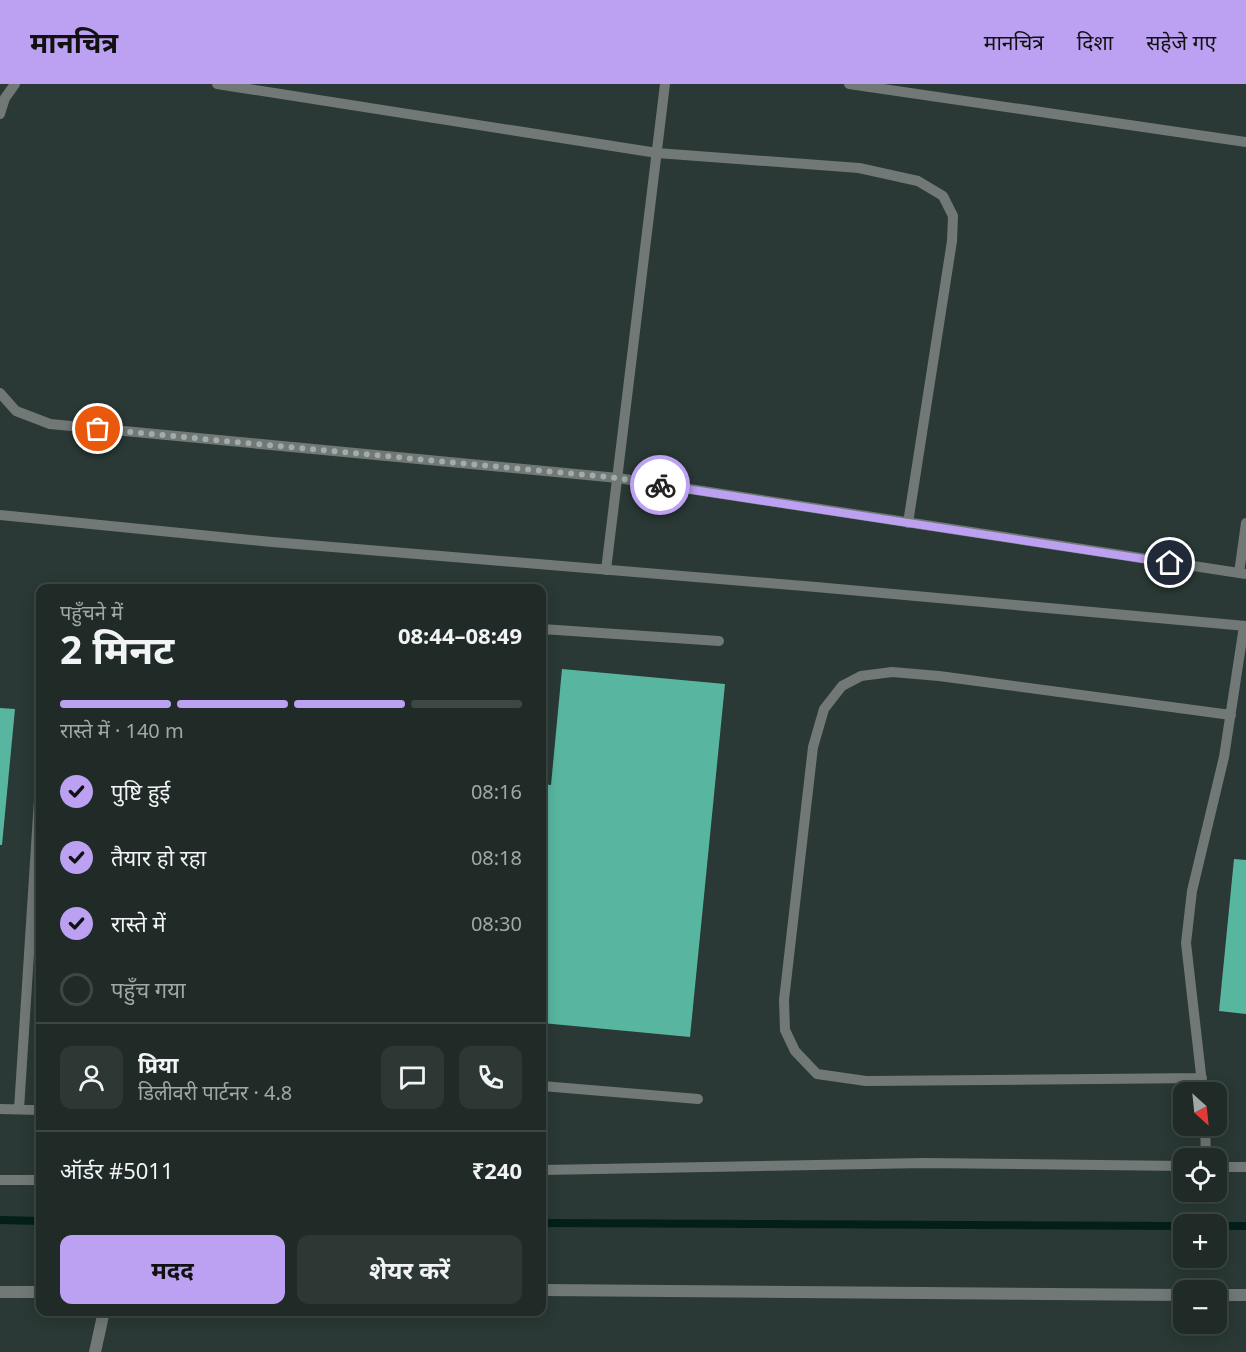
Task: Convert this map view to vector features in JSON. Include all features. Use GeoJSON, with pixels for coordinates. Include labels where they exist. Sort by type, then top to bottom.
{"type":"FeatureCollection","features":[{"type":"Feature","properties":{"kind":"street"},"geometry":{"type":"LineString","coordinates":[[546,1290],[1173,1295]]}},
{"type":"Feature","properties":{"kind":"street"},"geometry":{"type":"LineString","coordinates":[[0,1292],[36,1292]]}},
{"type":"Feature","properties":{"kind":"street"},"geometry":{"type":"LineString","coordinates":[[1227,1295],[1246,1295]]}},
{"type":"Feature","properties":{"kind":"street"},"geometry":{"type":"LineString","coordinates":[[95,1352],[103,1316]]}},
{"type":"Feature","properties":{"kind":"lane"},"geometry":{"type":"LineString","coordinates":[[0,114],[5,98],[15,84]]}},
{"type":"Feature","properties":{"kind":"lane"},"geometry":{"type":"LineString","coordinates":[[217,84],[657,153],[859,168],[918,181],[943,196],[953,216],[952,241],[908,523]]}},
{"type":"Feature","properties":{"kind":"lane"},"geometry":{"type":"LineString","coordinates":[[606,570],[665,84]]}},
{"type":"Feature","properties":{"kind":"lane"},"geometry":{"type":"LineString","coordinates":[[849,84],[1246,142]]}},
{"type":"Feature","properties":{"kind":"lane"},"geometry":{"type":"LineString","coordinates":[[0,393],[16,411],[50,424],[618,478],[1242,573],[1246,523]]}},
{"type":"Feature","properties":{"kind":"lane"},"geometry":{"type":"LineString","coordinates":[[0,515],[272,542],[1245,626],[1224,757],[1192,891],[1186,943],[1202,1082]]}},
{"type":"Feature","properties":{"kind":"lane"},"geometry":{"type":"LineString","coordinates":[[546,629],[719,641]]}},
{"type":"Feature","properties":{"kind":"lane"},"geometry":{"type":"LineString","coordinates":[[1202,1078],[866,1081],[817,1074],[795,1051],[785,1030],[784,1000],[813,747],[824,709],[842,686],[861,676],[892,672],[939,676],[1231,715]]}},
{"type":"Feature","properties":{"kind":"lane"},"geometry":{"type":"LineString","coordinates":[[19,1110],[36,846]]}},
{"type":"Feature","properties":{"kind":"lane"},"geometry":{"type":"LineString","coordinates":[[546,1086],[698,1099]]}},
{"type":"Feature","properties":{"kind":"lane"},"geometry":{"type":"LineString","coordinates":[[0,1109],[36,1110]]}},
{"type":"Feature","properties":{"kind":"lane"},"geometry":{"type":"LineString","coordinates":[[546,1170],[924,1163],[1173,1166]]}},
{"type":"Feature","properties":{"kind":"lane"},"geometry":{"type":"LineString","coordinates":[[1227,1167],[1246,1167]]}},
{"type":"Feature","properties":{"kind":"lane"},"geometry":{"type":"LineString","coordinates":[[0,1180],[36,1180]]}},
{"type":"Feature","properties":{"kind":"building"},"geometry":{"type":"Polygon","coordinates":[[[562,669],[725,684],[690,1037],[546,1023],[546,784],[551,785],[562,669]]]}},
{"type":"Feature","properties":{"kind":"building"},"geometry":{"type":"Polygon","coordinates":[[[0,708],[15,709],[2,845],[0,845],[0,708]]]}},
{"type":"Feature","properties":{"kind":"building"},"geometry":{"type":"Polygon","coordinates":[[[1234,859],[1246,860],[1246,1014],[1219,1011],[1234,859]]]}},
{"type":"Feature","properties":{"kind":"waterway"},"geometry":{"type":"LineString","coordinates":[[0,1220],[36,1221]]}},
{"type":"Feature","properties":{"kind":"waterway"},"geometry":{"type":"LineString","coordinates":[[546,1223],[1173,1226]]}},
{"type":"Feature","properties":{"kind":"waterway"},"geometry":{"type":"LineString","coordinates":[[1227,1226],[1246,1226]]}},
{"type":"Feature","properties":{"kind":"way so far"},"geometry":{"type":"LineString","coordinates":[[98,429],[618,478],[660,485]]}},
{"type":"Feature","properties":{"kind":"route"},"geometry":{"type":"LineString","coordinates":[[660,485],[1170,563]]}}]}
